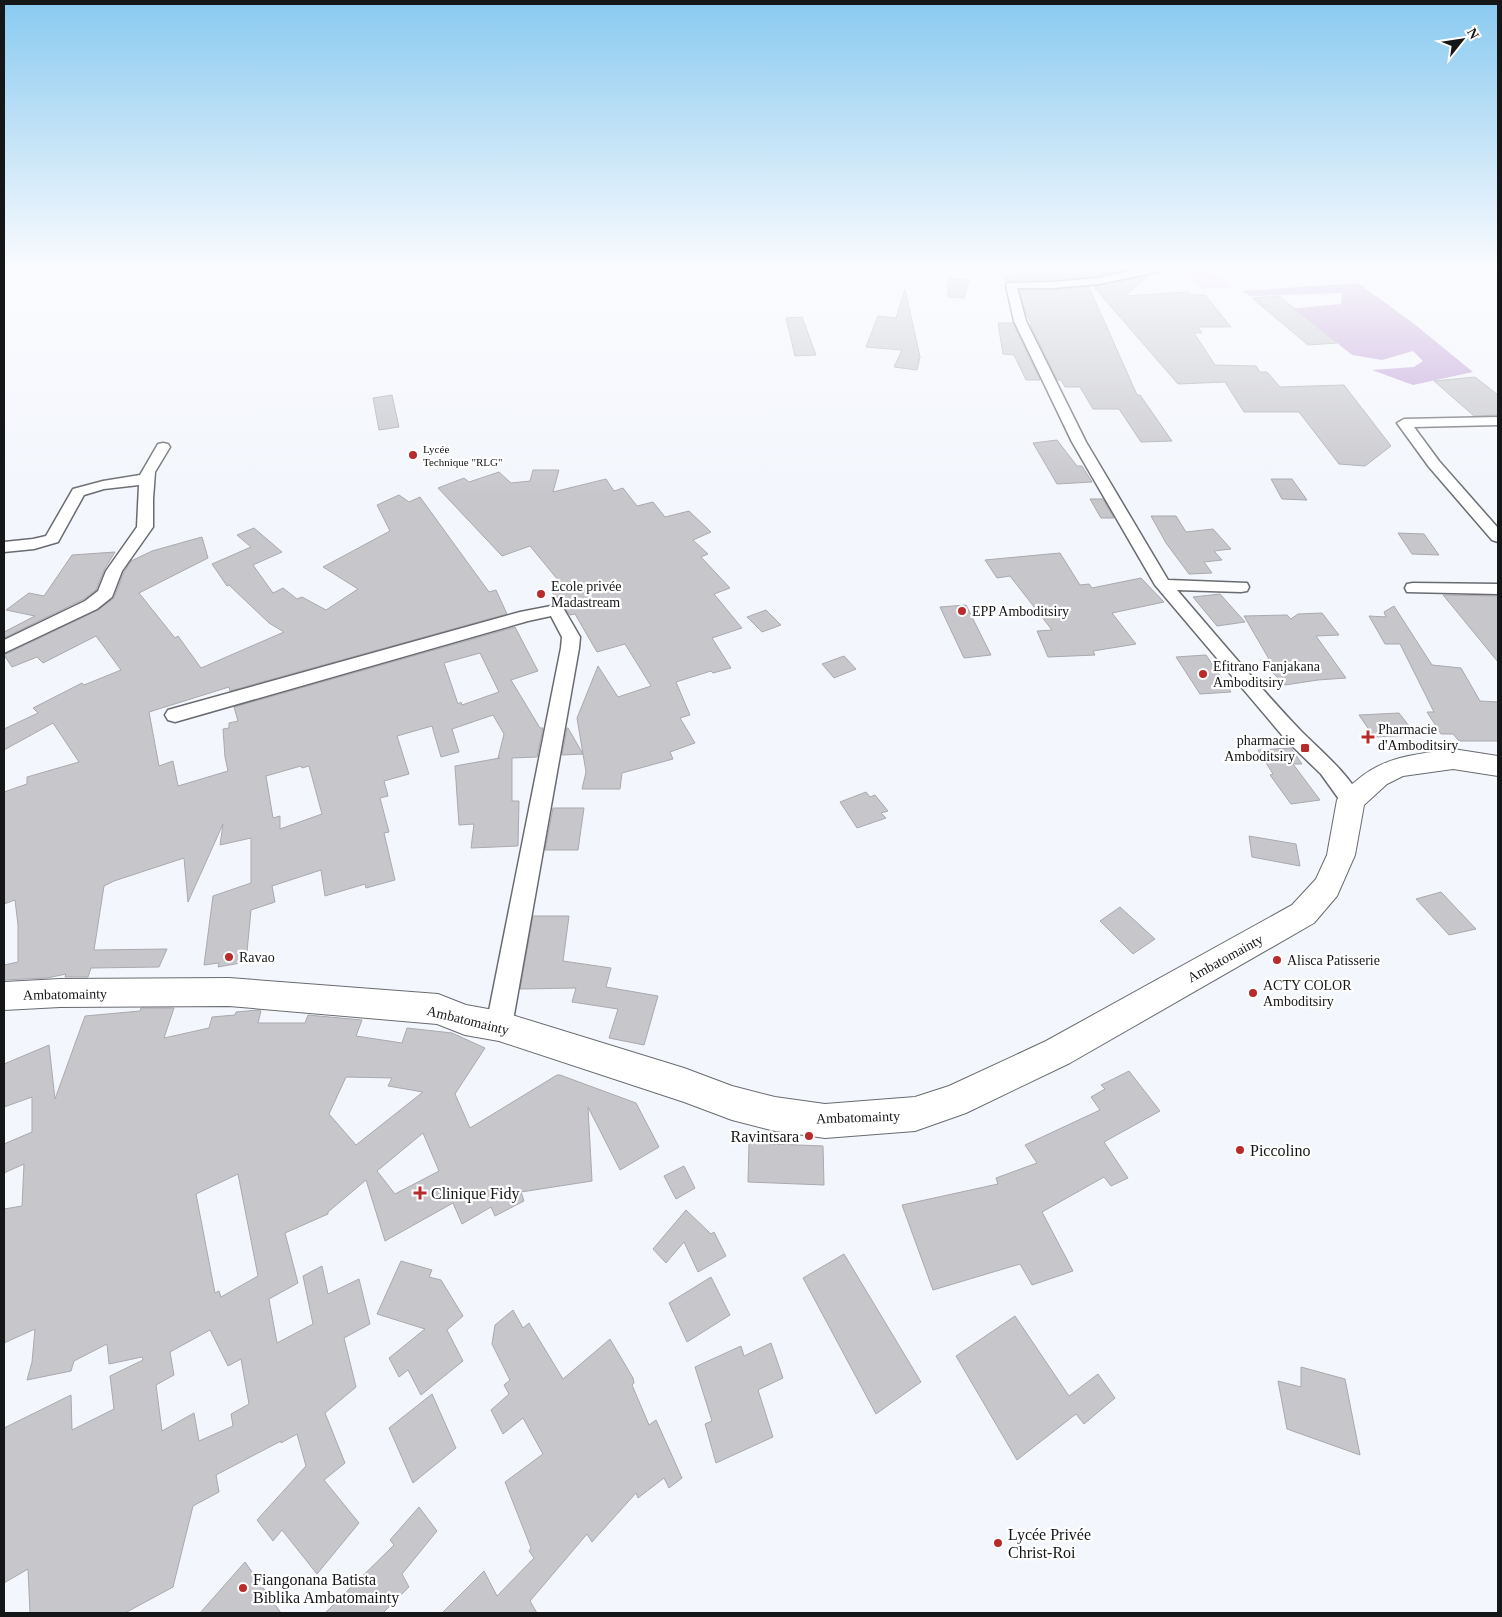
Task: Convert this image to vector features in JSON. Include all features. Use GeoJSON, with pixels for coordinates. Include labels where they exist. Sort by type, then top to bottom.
{"type":"FeatureCollection","features":[{"type":"Feature","properties":{"kind":"main road"},"geometry":{"type":"LineString","coordinates":[[1351,800],[1378,778],[1398,767],[1453,758],[1498,766]]}},
{"type":"Feature","properties":{"kind":"main road","name":"Ambatomainty"},"geometry":{"type":"LineString","coordinates":[[4,996],[60,993],[229,992],[438,1009],[465,1020],[499,1026],[684,1085],[732,1103],[775,1114],[825,1121],[916,1114],[954,1102],[1058,1052],[1303,914],[1327,887],[1341,855],[1351,800]]}},
{"type":"Feature","properties":{"kind":"street"},"geometry":{"type":"LineString","coordinates":[[1031,343],[1079,442],[1163,585],[1294,736],[1328,769],[1351,800]]}},
{"type":"Feature","properties":{"kind":"street"},"geometry":{"type":"LineString","coordinates":[[1498,421],[1404,423],[1434,464],[1498,536]]}},
{"type":"Feature","properties":{"kind":"street"},"geometry":{"type":"LineString","coordinates":[[4,647],[91,606],[106,593],[114,571],[145,527],[145,499],[148,472],[163,447]]}},
{"type":"Feature","properties":{"kind":"street"},"geometry":{"type":"LineString","coordinates":[[4,547],[34,544],[52,538],[78,492],[103,485],[147,480]]}},
{"type":"Feature","properties":{"kind":"street"},"geometry":{"type":"LineString","coordinates":[[1163,585],[1241,587]]}},
{"type":"Feature","properties":{"kind":"street"},"geometry":{"type":"LineString","coordinates":[[1413,588],[1498,589]]}},
{"type":"Feature","properties":{"kind":"street"},"geometry":{"type":"LineString","coordinates":[[175,715],[526,616],[556,610],[571,638],[570,648],[499,1026]]}},
{"type":"Feature","properties":{"kind":"shaded area"},"geometry":{"type":"Polygon","coordinates":[[[1338,343],[1438,343],[1473,372],[1413,385],[1372,370],[1414,367],[1423,361],[1413,351],[1382,360],[1352,355],[1338,343]]]}},
{"type":"Feature","properties":{"kind":"building"},"geometry":{"type":"Polygon","coordinates":[[[792,343],[812,343],[816,355],[795,356],[792,343]]]}},
{"type":"Feature","properties":{"kind":"building"},"geometry":{"type":"Polygon","coordinates":[[[867,343],[917,343],[920,357],[917,370],[894,367],[902,350],[866,347],[867,343]]]}},
{"type":"Feature","properties":{"kind":"building"},"geometry":{"type":"Polygon","coordinates":[[[1001,343],[1023,343],[1040,380],[1026,380],[1014,355],[1003,354],[1001,343]]]}},
{"type":"Feature","properties":{"kind":"building"},"geometry":{"type":"Polygon","coordinates":[[[1039,343],[1114,343],[1137,395],[1140,395],[1172,441],[1141,442],[1119,409],[1093,409],[1080,387],[1065,387],[1061,380],[1057,380],[1039,343]]]}},
{"type":"Feature","properties":{"kind":"building"},"geometry":{"type":"Polygon","coordinates":[[[1143,343],[1201,343],[1215,365],[1256,366],[1260,372],[1267,372],[1280,387],[1344,385],[1391,446],[1365,466],[1339,464],[1299,412],[1244,412],[1225,382],[1178,384],[1143,343]]]}},
{"type":"Feature","properties":{"kind":"building"},"geometry":{"type":"Polygon","coordinates":[[[1306,343],[1330,343],[1308,345],[1306,343]]]}},
{"type":"Feature","properties":{"kind":"building"},"geometry":{"type":"Polygon","coordinates":[[[1475,377],[1498,395],[1498,415],[1474,416],[1434,381],[1475,377]]]}},
{"type":"Feature","properties":{"kind":"building"},"geometry":{"type":"Polygon","coordinates":[[[392,395],[399,427],[379,430],[373,398],[392,395]]]}},
{"type":"Feature","properties":{"kind":"building"},"geometry":{"type":"Polygon","coordinates":[[[1057,440],[1077,466],[1082,466],[1092,482],[1057,484],[1033,443],[1057,440]]]}},
{"type":"Feature","properties":{"kind":"building"},"geometry":{"type":"Polygon","coordinates":[[[533,470],[559,470],[553,492],[606,479],[614,491],[623,488],[637,506],[653,502],[665,517],[689,511],[711,532],[693,540],[708,554],[701,557],[730,588],[714,594],[742,628],[712,638],[731,668],[713,673],[711,671],[676,682],[690,715],[680,718],[695,743],[670,752],[673,759],[622,773],[620,789],[582,789],[586,772],[577,718],[598,666],[618,697],[651,686],[625,644],[597,652],[575,614],[570,615],[550,590],[563,586],[530,546],[502,556],[438,488],[464,478],[469,482],[499,472],[511,483],[530,481],[533,470]]]}},
{"type":"Feature","properties":{"kind":"building"},"geometry":{"type":"Polygon","coordinates":[[[1271,479],[1292,479],[1307,500],[1282,499],[1271,479]]]}},
{"type":"Feature","properties":{"kind":"building"},"geometry":{"type":"Polygon","coordinates":[[[399,495],[409,502],[420,497],[489,592],[496,590],[507,614],[230,691],[229,687],[149,712],[159,766],[173,761],[178,786],[228,771],[223,729],[229,728],[229,723],[238,721],[234,707],[515,627],[538,671],[511,680],[540,728],[543,728],[537,757],[512,758],[512,801],[519,801],[518,846],[471,848],[474,824],[459,825],[455,766],[500,758],[498,758],[504,734],[493,715],[452,729],[459,752],[441,757],[432,726],[397,736],[409,774],[384,781],[388,796],[380,798],[389,832],[384,833],[395,880],[366,888],[365,884],[325,896],[321,870],[272,886],[275,902],[251,910],[246,962],[218,967],[219,963],[204,965],[213,896],[251,883],[251,838],[220,845],[223,824],[188,902],[184,858],[104,886],[94,950],[167,949],[159,967],[91,968],[88,977],[65,977],[66,974],[47,978],[4,980],[4,965],[18,962],[18,925],[15,900],[4,904],[4,792],[27,784],[27,777],[79,762],[53,723],[4,750],[4,729],[38,713],[33,708],[82,683],[84,685],[121,670],[96,636],[43,663],[37,657],[12,667],[4,655],[98,610],[114,598],[124,572],[131,561],[152,551],[202,537],[208,558],[139,593],[175,638],[178,636],[201,668],[284,632],[269,623],[229,585],[227,586],[212,564],[251,547],[237,535],[254,528],[282,552],[253,565],[273,593],[283,588],[297,599],[302,597],[326,610],[358,589],[323,567],[390,531],[377,505],[399,495]],[[480,653],[444,663],[458,704],[461,702],[462,705],[499,692],[480,653]],[[301,766],[266,776],[273,818],[280,816],[280,829],[322,814],[309,766],[302,768],[301,766]]]}},
{"type":"Feature","properties":{"kind":"building"},"geometry":{"type":"Polygon","coordinates":[[[1090,499],[1103,499],[1114,518],[1101,518],[1090,499]]]}},
{"type":"Feature","properties":{"kind":"building"},"geometry":{"type":"Polygon","coordinates":[[[1151,516],[1176,516],[1186,532],[1213,529],[1231,549],[1214,551],[1222,560],[1204,562],[1212,573],[1189,574],[1166,543],[1151,516]]]}},
{"type":"Feature","properties":{"kind":"building"},"geometry":{"type":"Polygon","coordinates":[[[1398,533],[1424,534],[1439,555],[1412,554],[1398,533]]]}},
{"type":"Feature","properties":{"kind":"building"},"geometry":{"type":"Polygon","coordinates":[[[115,552],[104,570],[96,590],[84,599],[4,638],[4,632],[35,616],[6,610],[29,593],[44,596],[72,555],[115,552]]]}},
{"type":"Feature","properties":{"kind":"building"},"geometry":{"type":"Polygon","coordinates":[[[1060,553],[1080,585],[1089,584],[1092,588],[1141,578],[1164,602],[1112,613],[1136,644],[1093,651],[1095,655],[1048,657],[1037,631],[1052,630],[1010,576],[997,578],[985,560],[1060,553]]]}},
{"type":"Feature","properties":{"kind":"building"},"geometry":{"type":"Polygon","coordinates":[[[1220,594],[1245,622],[1217,626],[1193,597],[1220,594]]]}},
{"type":"Feature","properties":{"kind":"building"},"geometry":{"type":"Polygon","coordinates":[[[1443,595],[1498,596],[1498,662],[1453,607],[1443,595]]]}},
{"type":"Feature","properties":{"kind":"building"},"geometry":{"type":"Polygon","coordinates":[[[966,605],[991,655],[964,658],[940,607],[966,605]]]}},
{"type":"Feature","properties":{"kind":"building"},"geometry":{"type":"Polygon","coordinates":[[[1394,606],[1432,665],[1461,668],[1480,701],[1498,702],[1498,741],[1459,741],[1453,734],[1441,734],[1427,712],[1434,712],[1400,644],[1385,644],[1369,616],[1386,617],[1384,612],[1394,606]]]}},
{"type":"Feature","properties":{"kind":"building"},"geometry":{"type":"Polygon","coordinates":[[[766,610],[781,625],[762,632],[747,617],[766,610]]]}},
{"type":"Feature","properties":{"kind":"building"},"geometry":{"type":"Polygon","coordinates":[[[1322,613],[1339,635],[1316,636],[1346,678],[1285,685],[1260,660],[1269,659],[1244,616],[1287,615],[1291,619],[1298,614],[1322,613]]]}},
{"type":"Feature","properties":{"kind":"building"},"geometry":{"type":"Polygon","coordinates":[[[1206,655],[1231,692],[1200,694],[1176,657],[1206,655]]]}},
{"type":"Feature","properties":{"kind":"building"},"geometry":{"type":"Polygon","coordinates":[[[844,656],[856,669],[834,678],[822,664],[844,656]]]}},
{"type":"Feature","properties":{"kind":"building"},"geometry":{"type":"Polygon","coordinates":[[[1399,713],[1416,735],[1374,737],[1359,715],[1399,713]]]}},
{"type":"Feature","properties":{"kind":"building"},"geometry":{"type":"Polygon","coordinates":[[[568,728],[583,754],[562,755],[568,728]]]}},
{"type":"Feature","properties":{"kind":"building"},"geometry":{"type":"Polygon","coordinates":[[[1291,748],[1302,764],[1293,764],[1320,800],[1291,804],[1270,775],[1273,774],[1258,750],[1291,748]]]}},
{"type":"Feature","properties":{"kind":"building"},"geometry":{"type":"Polygon","coordinates":[[[866,792],[870,797],[875,795],[888,811],[881,813],[886,818],[857,828],[840,802],[866,792]]]}},
{"type":"Feature","properties":{"kind":"building"},"geometry":{"type":"Polygon","coordinates":[[[553,808],[584,808],[578,850],[545,850],[553,808]]]}},
{"type":"Feature","properties":{"kind":"building"},"geometry":{"type":"Polygon","coordinates":[[[1249,836],[1296,844],[1300,866],[1252,857],[1249,836]]]}},
{"type":"Feature","properties":{"kind":"building"},"geometry":{"type":"Polygon","coordinates":[[[1441,892],[1476,929],[1449,935],[1416,899],[1441,892]]]}},
{"type":"Feature","properties":{"kind":"building"},"geometry":{"type":"Polygon","coordinates":[[[1120,907],[1155,939],[1133,954],[1100,921],[1120,907]]]}},
{"type":"Feature","properties":{"kind":"building"},"geometry":{"type":"Polygon","coordinates":[[[533,916],[569,916],[563,961],[611,968],[606,987],[658,996],[644,1045],[609,1038],[618,1009],[572,1002],[576,988],[520,989],[533,916]]]}},
{"type":"Feature","properties":{"kind":"building"},"geometry":{"type":"Polygon","coordinates":[[[141,1008],[174,1008],[164,1038],[209,1028],[212,1017],[258,1010],[261,1011],[258,1023],[305,1023],[308,1015],[362,1020],[356,1036],[402,1043],[407,1028],[452,1033],[485,1048],[455,1094],[470,1128],[557,1075],[560,1075],[636,1103],[659,1147],[620,1170],[588,1107],[592,1181],[521,1192],[524,1201],[495,1216],[491,1207],[462,1224],[453,1203],[385,1241],[366,1180],[328,1214],[285,1233],[298,1283],[269,1299],[277,1343],[313,1324],[303,1276],[322,1266],[328,1294],[359,1279],[370,1324],[344,1338],[356,1387],[325,1413],[345,1463],[324,1480],[359,1523],[317,1574],[282,1530],[273,1541],[257,1520],[306,1466],[297,1434],[216,1475],[219,1492],[193,1506],[173,1587],[125,1613],[30,1613],[28,1569],[4,1583],[4,1428],[71,1395],[72,1430],[114,1409],[110,1376],[143,1360],[142,1357],[109,1364],[107,1344],[74,1361],[71,1371],[27,1380],[32,1362],[35,1329],[4,1343],[4,1209],[22,1206],[24,1164],[4,1173],[4,1144],[32,1132],[32,1097],[4,1107],[4,1064],[49,1045],[55,1099],[85,1016],[140,1011],[141,1008]],[[346,1077],[329,1114],[356,1145],[423,1092],[388,1086],[392,1078],[346,1077]],[[423,1133],[377,1171],[395,1194],[439,1171],[423,1133]],[[238,1174],[196,1194],[215,1293],[219,1291],[221,1297],[258,1276],[238,1174]],[[210,1330],[170,1352],[174,1375],[156,1385],[162,1431],[194,1413],[199,1441],[233,1426],[231,1414],[249,1404],[241,1359],[228,1366],[210,1330]]]}},
{"type":"Feature","properties":{"kind":"building"},"geometry":{"type":"Polygon","coordinates":[[[1129,1071],[1160,1111],[1104,1142],[1128,1178],[1111,1186],[1104,1177],[1042,1212],[1073,1271],[1032,1285],[1020,1264],[933,1290],[902,1205],[998,1184],[996,1178],[1037,1163],[1025,1145],[1100,1110],[1091,1097],[1105,1089],[1101,1085],[1129,1071]]]}},
{"type":"Feature","properties":{"kind":"building"},"geometry":{"type":"Polygon","coordinates":[[[749,1143],[823,1146],[824,1185],[748,1182],[749,1143]]]}},
{"type":"Feature","properties":{"kind":"building"},"geometry":{"type":"Polygon","coordinates":[[[684,1166],[695,1188],[676,1199],[664,1176],[684,1166]]]}},
{"type":"Feature","properties":{"kind":"building"},"geometry":{"type":"Polygon","coordinates":[[[686,1210],[711,1234],[714,1232],[726,1256],[698,1272],[684,1242],[666,1263],[653,1249],[686,1210]]]}},
{"type":"Feature","properties":{"kind":"building"},"geometry":{"type":"Polygon","coordinates":[[[844,1254],[921,1382],[876,1414],[803,1278],[844,1254]]]}},
{"type":"Feature","properties":{"kind":"building"},"geometry":{"type":"Polygon","coordinates":[[[401,1261],[432,1270],[429,1277],[441,1280],[463,1316],[447,1330],[463,1361],[421,1395],[408,1370],[399,1377],[389,1358],[425,1329],[377,1314],[401,1261]]]}},
{"type":"Feature","properties":{"kind":"building"},"geometry":{"type":"Polygon","coordinates":[[[711,1277],[730,1315],[687,1342],[669,1303],[711,1277]]]}},
{"type":"Feature","properties":{"kind":"building"},"geometry":{"type":"Polygon","coordinates":[[[513,1310],[523,1328],[529,1323],[563,1379],[610,1339],[633,1378],[634,1383],[632,1385],[649,1425],[656,1420],[682,1478],[669,1488],[664,1478],[638,1498],[636,1493],[592,1542],[587,1534],[530,1601],[537,1613],[442,1613],[484,1571],[497,1596],[534,1558],[529,1551],[531,1548],[505,1482],[543,1454],[523,1418],[503,1434],[491,1410],[509,1394],[504,1385],[510,1380],[492,1344],[495,1325],[513,1310]]]}},
{"type":"Feature","properties":{"kind":"building"},"geometry":{"type":"Polygon","coordinates":[[[1015,1316],[1069,1396],[1098,1374],[1115,1398],[1084,1424],[1076,1414],[1017,1460],[956,1356],[1015,1316]]]}},
{"type":"Feature","properties":{"kind":"building"},"geometry":{"type":"Polygon","coordinates":[[[771,1343],[783,1378],[758,1390],[773,1437],[716,1463],[705,1424],[712,1421],[695,1367],[741,1346],[744,1356],[771,1343]]]}},
{"type":"Feature","properties":{"kind":"building"},"geometry":{"type":"Polygon","coordinates":[[[1301,1367],[1345,1379],[1360,1455],[1287,1429],[1278,1381],[1301,1387],[1301,1367]]]}},
{"type":"Feature","properties":{"kind":"building"},"geometry":{"type":"Polygon","coordinates":[[[432,1394],[456,1448],[413,1483],[389,1428],[432,1394]]]}},
{"type":"Feature","properties":{"kind":"building"},"geometry":{"type":"Polygon","coordinates":[[[419,1507],[437,1531],[402,1574],[409,1587],[383,1613],[325,1613],[394,1545],[390,1540],[419,1507]]]}},
{"type":"Feature","properties":{"kind":"building","name":"Fiangonana Batista Biblika Ambatomainty"},"geometry":{"type":"Polygon","coordinates":[[[245,1562],[281,1613],[200,1613],[245,1562]]]}},
{"type":"Feature","properties":{"kind":"place","name":"Lycée Technique \"RLG\""},"geometry":{"type":"Point","coordinates":[413,455]}},
{"type":"Feature","properties":{"kind":"place","name":"Ecole privée Madastream"},"geometry":{"type":"Point","coordinates":[541,594]}},
{"type":"Feature","properties":{"kind":"place","name":"EPP Amboditsiry"},"geometry":{"type":"Point","coordinates":[962,611]}},
{"type":"Feature","properties":{"kind":"place","name":"Efitrano Fanjakana Amboditsiry"},"geometry":{"type":"Point","coordinates":[1203,674]}},
{"type":"Feature","properties":{"kind":"place","name":"Pharmacie d'Amboditsiry"},"geometry":{"type":"Point","coordinates":[1368,737]}},
{"type":"Feature","properties":{"kind":"place","name":"pharmacie Amboditsiry"},"geometry":{"type":"Point","coordinates":[1305,748]}},
{"type":"Feature","properties":{"kind":"place","name":"Ravao"},"geometry":{"type":"Point","coordinates":[229,957]}},
{"type":"Feature","properties":{"kind":"place","name":"Alisca Patisserie"},"geometry":{"type":"Point","coordinates":[1277,960]}},
{"type":"Feature","properties":{"kind":"place","name":"ACTY COLOR Amboditsiry"},"geometry":{"type":"Point","coordinates":[1253,993]}},
{"type":"Feature","properties":{"kind":"place","name":"Ravintsara"},"geometry":{"type":"Point","coordinates":[809,1136]}},
{"type":"Feature","properties":{"kind":"place","name":"Piccolino"},"geometry":{"type":"Point","coordinates":[1240,1150]}},
{"type":"Feature","properties":{"kind":"place","name":"Clinique Fidy"},"geometry":{"type":"Point","coordinates":[420,1193]}},
{"type":"Feature","properties":{"kind":"place","name":"Lycée Privée Christ-Roi"},"geometry":{"type":"Point","coordinates":[998,1543]}},
{"type":"Feature","properties":{"kind":"place","name":"Fiangonana Batista Biblika Ambatomainty"},"geometry":{"type":"Point","coordinates":[243,1588]}}]}
